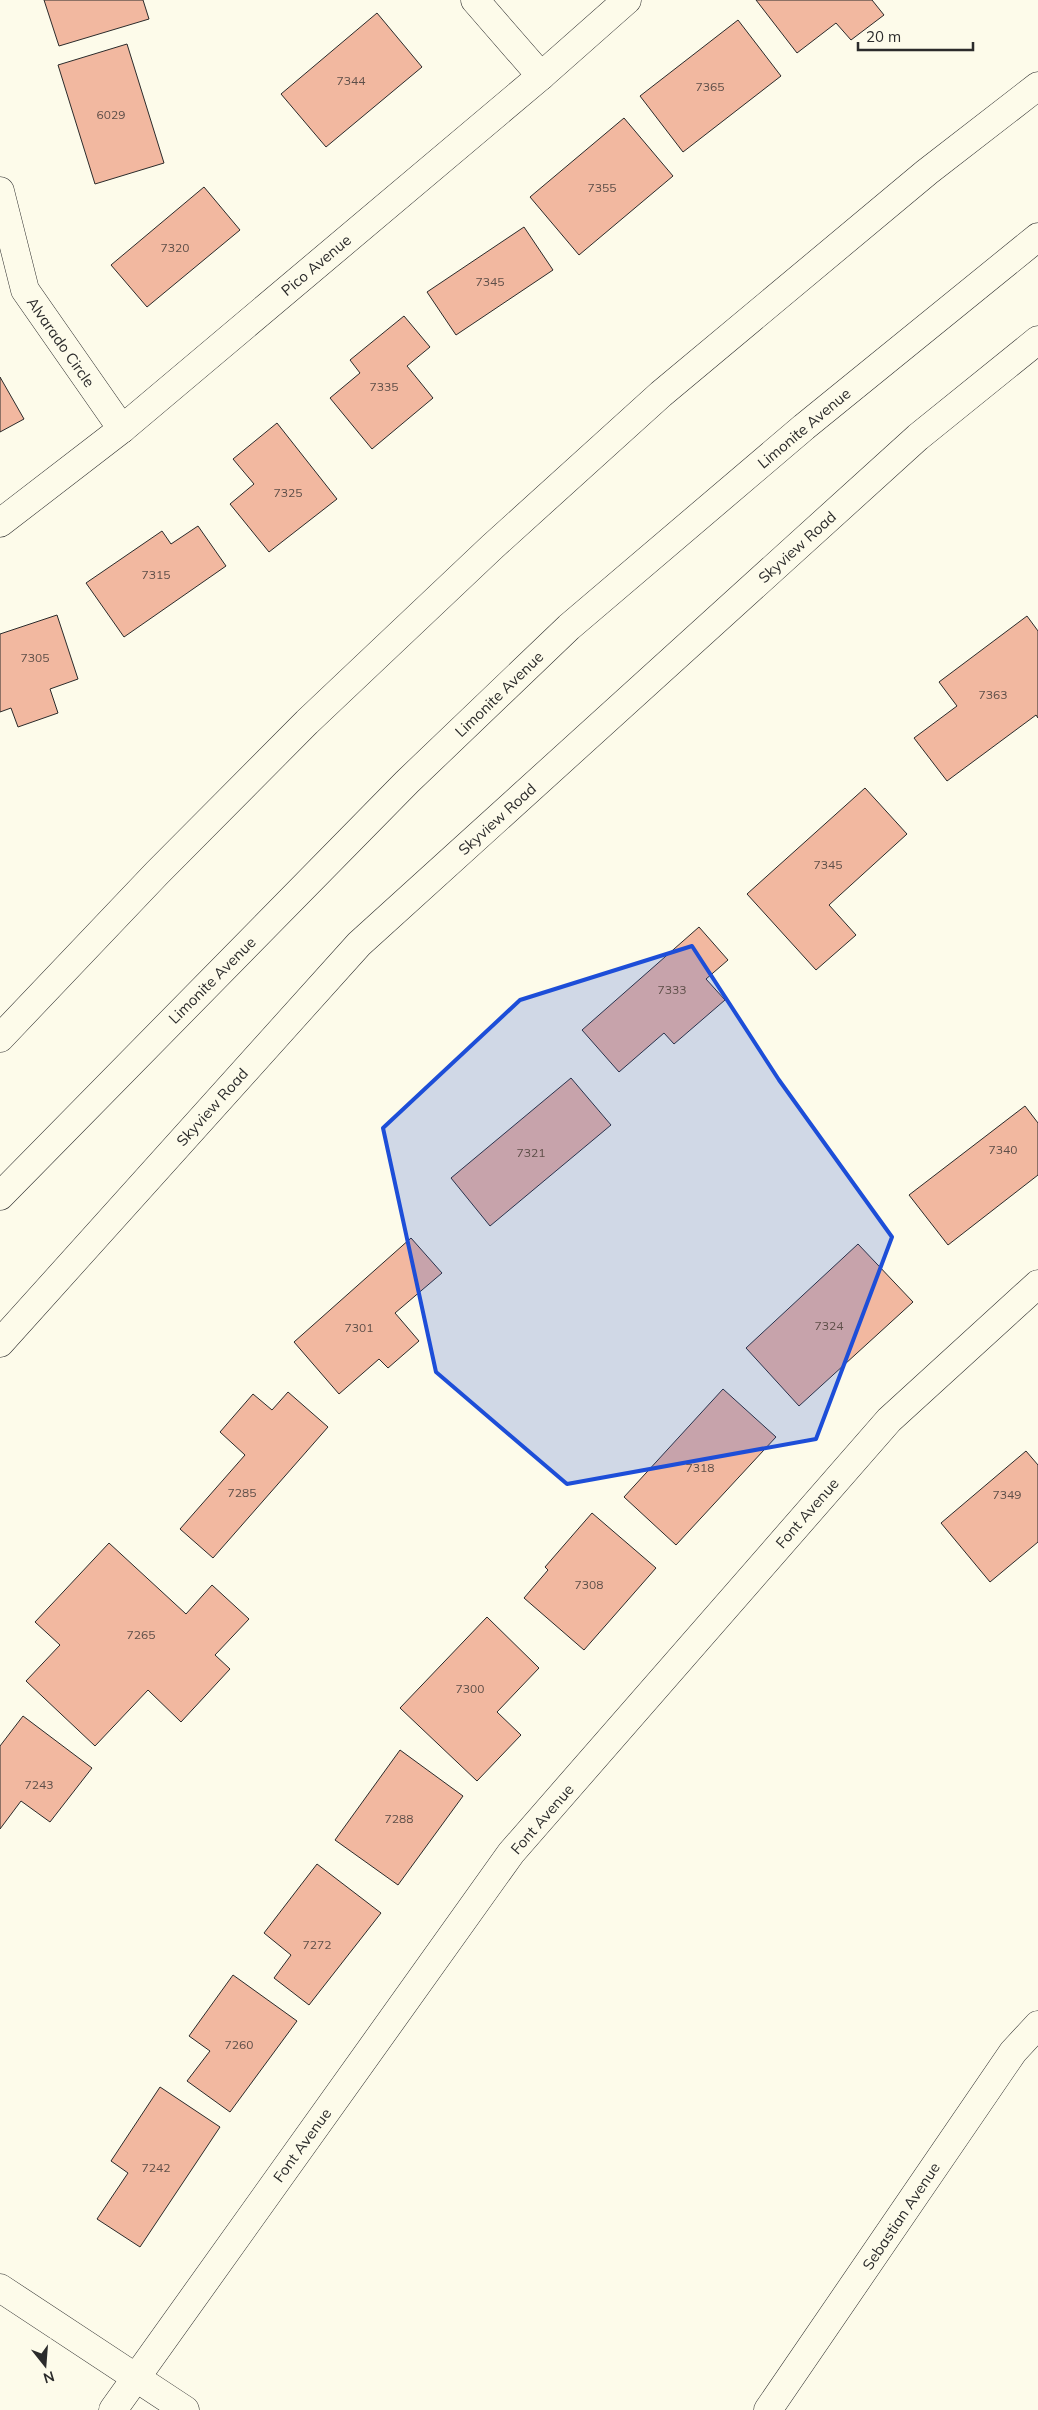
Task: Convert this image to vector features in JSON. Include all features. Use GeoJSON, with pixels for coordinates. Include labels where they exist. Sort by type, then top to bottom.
{"type":"FeatureCollection","features":[{"type":"Feature","properties":{"kind":"street"},"geometry":{"type":"LineString","coordinates":[[475,0],[541,76]]}},
{"type":"Feature","properties":{"kind":"street","name":"Pico Avenue"},"geometry":{"type":"LineString","coordinates":[[0,523],[122,429],[541,76],[627,0]]}},
{"type":"Feature","properties":{"kind":"street"},"geometry":{"type":"LineString","coordinates":[[0,1038],[157,873],[307,722],[492,548],[661,394],[927,172],[1038,86]]}},
{"type":"Feature","properties":{"kind":"street","name":"Alvarado Circle"},"geometry":{"type":"LineString","coordinates":[[0,191],[25,290],[122,429]]}},
{"type":"Feature","properties":{"kind":"street","name":"Limonite Avenue"},"geometry":{"type":"LineString","coordinates":[[0,1196],[407,782],[569,627],[804,427],[1038,237]]}},
{"type":"Feature","properties":{"kind":"street","name":"Skyview Road"},"geometry":{"type":"LineString","coordinates":[[0,1343],[358,944],[918,436],[1038,340]]}},
{"type":"Feature","properties":{"kind":"street","name":"Font Avenue"},"geometry":{"type":"LineString","coordinates":[[113,2410],[511,1853],[889,1420],[1038,1284]]}},
{"type":"Feature","properties":{"kind":"street","name":"Sebastian Avenue"},"geometry":{"type":"LineString","coordinates":[[768,2410],[1014,2052],[1038,2025]]}},
{"type":"Feature","properties":{"kind":"street"},"geometry":{"type":"LineString","coordinates":[[0,2288],[185,2410]]}},
{"type":"Feature","properties":{"kind":"highlighted area"},"geometry":{"type":"Polygon","coordinates":[[[692,946],[779,1080],[892,1237],[816,1439],[567,1484],[436,1372],[383,1128],[520,1000],[692,946]]]}},
{"type":"Feature","properties":{"kind":"building"},"geometry":{"type":"Polygon","coordinates":[[[44,0],[143,0],[149,19],[59,46],[44,0]]]}},
{"type":"Feature","properties":{"kind":"building"},"geometry":{"type":"Polygon","coordinates":[[[756,0],[872,0],[884,15],[851,40],[836,23],[797,53],[756,0]]]}},
{"type":"Feature","properties":{"kind":"building"},"geometry":{"type":"Polygon","coordinates":[[[377,13],[422,67],[326,147],[281,94],[377,13]]]}},
{"type":"Feature","properties":{"kind":"building"},"geometry":{"type":"Polygon","coordinates":[[[738,20],[781,76],[683,152],[640,96],[738,20]]]}},
{"type":"Feature","properties":{"kind":"building"},"geometry":{"type":"Polygon","coordinates":[[[127,44],[164,163],[95,184],[58,65],[127,44]]]}},
{"type":"Feature","properties":{"kind":"building"},"geometry":{"type":"Polygon","coordinates":[[[624,118],[673,176],[579,255],[530,197],[624,118]]]}},
{"type":"Feature","properties":{"kind":"building"},"geometry":{"type":"Polygon","coordinates":[[[204,187],[240,230],[147,307],[111,265],[204,187]]]}},
{"type":"Feature","properties":{"kind":"building"},"geometry":{"type":"Polygon","coordinates":[[[524,227],[553,270],[456,335],[427,292],[524,227]]]}},
{"type":"Feature","properties":{"kind":"building"},"geometry":{"type":"Polygon","coordinates":[[[404,316],[430,347],[407,366],[433,398],[372,449],[330,398],[360,373],[350,360],[404,316]]]}},
{"type":"Feature","properties":{"kind":"building"},"geometry":{"type":"Polygon","coordinates":[[[0,377],[24,419],[0,432],[0,377]]]}},
{"type":"Feature","properties":{"kind":"building"},"geometry":{"type":"Polygon","coordinates":[[[277,423],[337,499],[269,552],[230,504],[254,484],[233,459],[277,423]]]}},
{"type":"Feature","properties":{"kind":"building"},"geometry":{"type":"Polygon","coordinates":[[[198,526],[226,566],[124,637],[86,583],[162,531],[171,544],[198,526]]]}},
{"type":"Feature","properties":{"kind":"building"},"geometry":{"type":"Polygon","coordinates":[[[57,615],[78,679],[50,689],[58,713],[18,727],[11,708],[0,712],[0,634],[57,615]]]}},
{"type":"Feature","properties":{"kind":"building"},"geometry":{"type":"Polygon","coordinates":[[[1027,616],[1038,631],[1038,718],[1036,715],[947,781],[914,738],[957,706],[939,682],[1027,616]]]}},
{"type":"Feature","properties":{"kind":"building"},"geometry":{"type":"Polygon","coordinates":[[[865,788],[907,834],[829,905],[856,935],[816,970],[747,894],[865,788]]]}},
{"type":"Feature","properties":{"kind":"building"},"geometry":{"type":"Polygon","coordinates":[[[699,927],[728,960],[706,979],[725,1000],[674,1044],[664,1033],[619,1072],[582,1030],[699,927]]]}},
{"type":"Feature","properties":{"kind":"building"},"geometry":{"type":"Polygon","coordinates":[[[571,1078],[611,1125],[490,1226],[451,1178],[571,1078]]]}},
{"type":"Feature","properties":{"kind":"building"},"geometry":{"type":"Polygon","coordinates":[[[1025,1106],[1038,1123],[1038,1175],[948,1245],[909,1195],[1025,1106]]]}},
{"type":"Feature","properties":{"kind":"building"},"geometry":{"type":"Polygon","coordinates":[[[411,1238],[442,1273],[395,1313],[419,1341],[388,1368],[379,1359],[339,1394],[294,1342],[411,1238]]]}},
{"type":"Feature","properties":{"kind":"building"},"geometry":{"type":"Polygon","coordinates":[[[858,1244],[913,1302],[799,1406],[746,1348],[858,1244]]]}},
{"type":"Feature","properties":{"kind":"building"},"geometry":{"type":"Polygon","coordinates":[[[723,1389],[776,1437],[676,1545],[624,1497],[723,1389]]]}},
{"type":"Feature","properties":{"kind":"building"},"geometry":{"type":"Polygon","coordinates":[[[288,1392],[328,1427],[213,1558],[180,1529],[245,1455],[220,1432],[253,1394],[272,1410],[288,1392]]]}},
{"type":"Feature","properties":{"kind":"building"},"geometry":{"type":"Polygon","coordinates":[[[1026,1451],[1038,1465],[1038,1542],[990,1582],[941,1523],[1026,1451]]]}},
{"type":"Feature","properties":{"kind":"building"},"geometry":{"type":"Polygon","coordinates":[[[592,1513],[656,1568],[584,1650],[524,1598],[548,1570],[545,1567],[592,1513]]]}},
{"type":"Feature","properties":{"kind":"building"},"geometry":{"type":"Polygon","coordinates":[[[109,1543],[186,1614],[212,1585],[249,1619],[215,1655],[230,1669],[181,1722],[148,1690],[95,1746],[26,1681],[60,1645],[35,1622],[109,1543]]]}},
{"type":"Feature","properties":{"kind":"building"},"geometry":{"type":"Polygon","coordinates":[[[487,1617],[539,1668],[497,1712],[521,1735],[477,1781],[400,1708],[487,1617]]]}},
{"type":"Feature","properties":{"kind":"building"},"geometry":{"type":"Polygon","coordinates":[[[23,1716],[92,1768],[50,1822],[21,1801],[0,1829],[0,1746],[23,1716]]]}},
{"type":"Feature","properties":{"kind":"building"},"geometry":{"type":"Polygon","coordinates":[[[400,1750],[463,1796],[398,1885],[335,1840],[400,1750]]]}},
{"type":"Feature","properties":{"kind":"building"},"geometry":{"type":"Polygon","coordinates":[[[317,1864],[381,1913],[309,2005],[274,1978],[291,1955],[264,1933],[317,1864]]]}},
{"type":"Feature","properties":{"kind":"building"},"geometry":{"type":"Polygon","coordinates":[[[233,1975],[297,2021],[230,2112],[187,2081],[210,2051],[189,2036],[233,1975]]]}},
{"type":"Feature","properties":{"kind":"building"},"geometry":{"type":"Polygon","coordinates":[[[160,2087],[220,2127],[140,2247],[97,2219],[128,2173],[111,2161],[160,2087]]]}}]}
